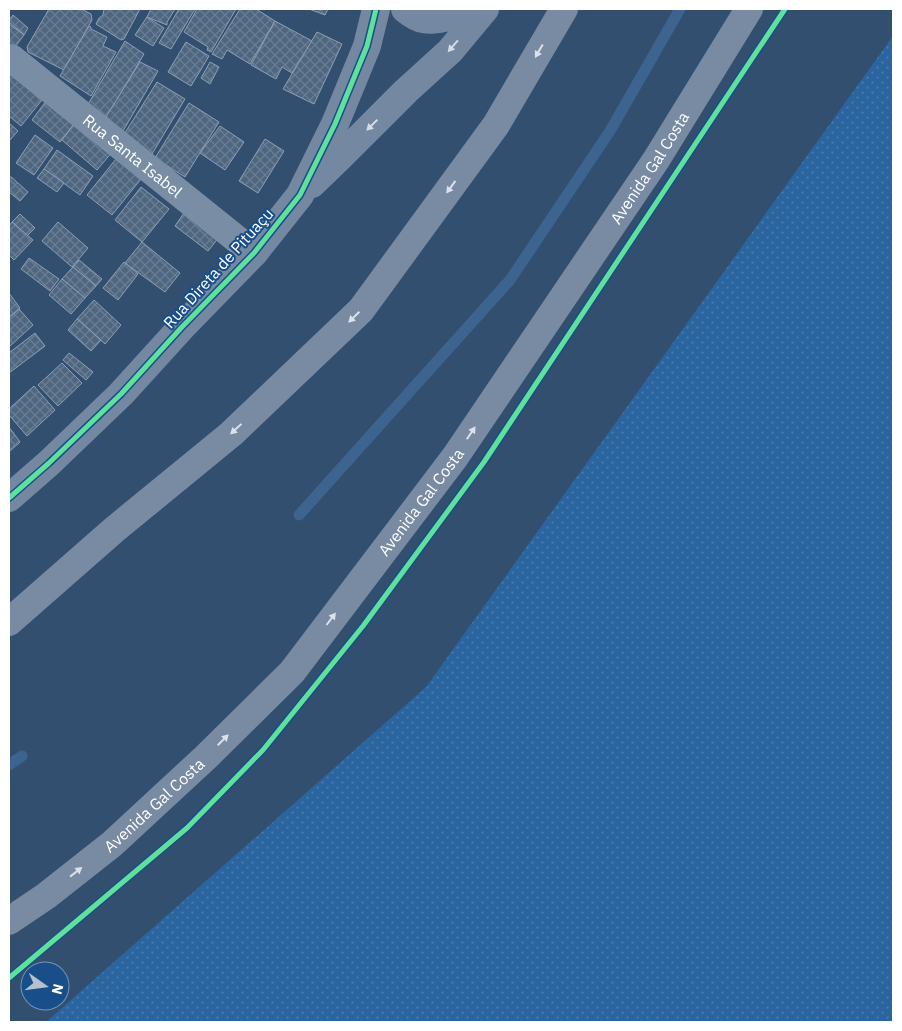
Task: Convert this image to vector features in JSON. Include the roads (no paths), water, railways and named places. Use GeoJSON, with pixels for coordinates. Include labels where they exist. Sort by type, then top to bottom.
{"type":"FeatureCollection","features":[{"type":"Feature","properties":{"kind":"main road"},"geometry":{"type":"LineString","coordinates":[[9,622],[115,529],[231,434],[361,310],[496,125],[564,9]]}},
{"type":"Feature","properties":{"kind":"main road","name":"Avenida Gal Costa"},"geometry":{"type":"LineString","coordinates":[[9,921],[46,896],[120,837],[206,757],[292,672],[454,457],[656,160],[749,9]]}},
{"type":"Feature","properties":{"kind":"main road"},"geometry":{"type":"LineString","coordinates":[[9,942],[46,896]]}},
{"type":"Feature","properties":{"kind":"street","name":"Rua Direta de Pituaçu"},"geometry":{"type":"LineString","coordinates":[[9,498],[49,463],[121,394],[181,328],[254,253],[300,195],[335,124],[368,46],[376,9]]}},
{"type":"Feature","properties":{"kind":"street"},"geometry":{"type":"LineString","coordinates":[[405,9],[424,20],[450,17],[479,9]]}},
{"type":"Feature","properties":{"kind":"street"},"geometry":{"type":"LineString","coordinates":[[300,195],[406,90],[450,51],[484,9]]}},
{"type":"Feature","properties":{"kind":"street","name":"Rua Santa Isabel"},"geometry":{"type":"LineString","coordinates":[[11,58],[254,253]]}},
{"type":"Feature","properties":{"kind":"waterway"},"geometry":{"type":"LineString","coordinates":[[299,515],[510,280],[610,131],[680,9]]}},
{"type":"Feature","properties":{"kind":"waterway"},"geometry":{"type":"LineString","coordinates":[[9,765],[22,756]]}}]}
